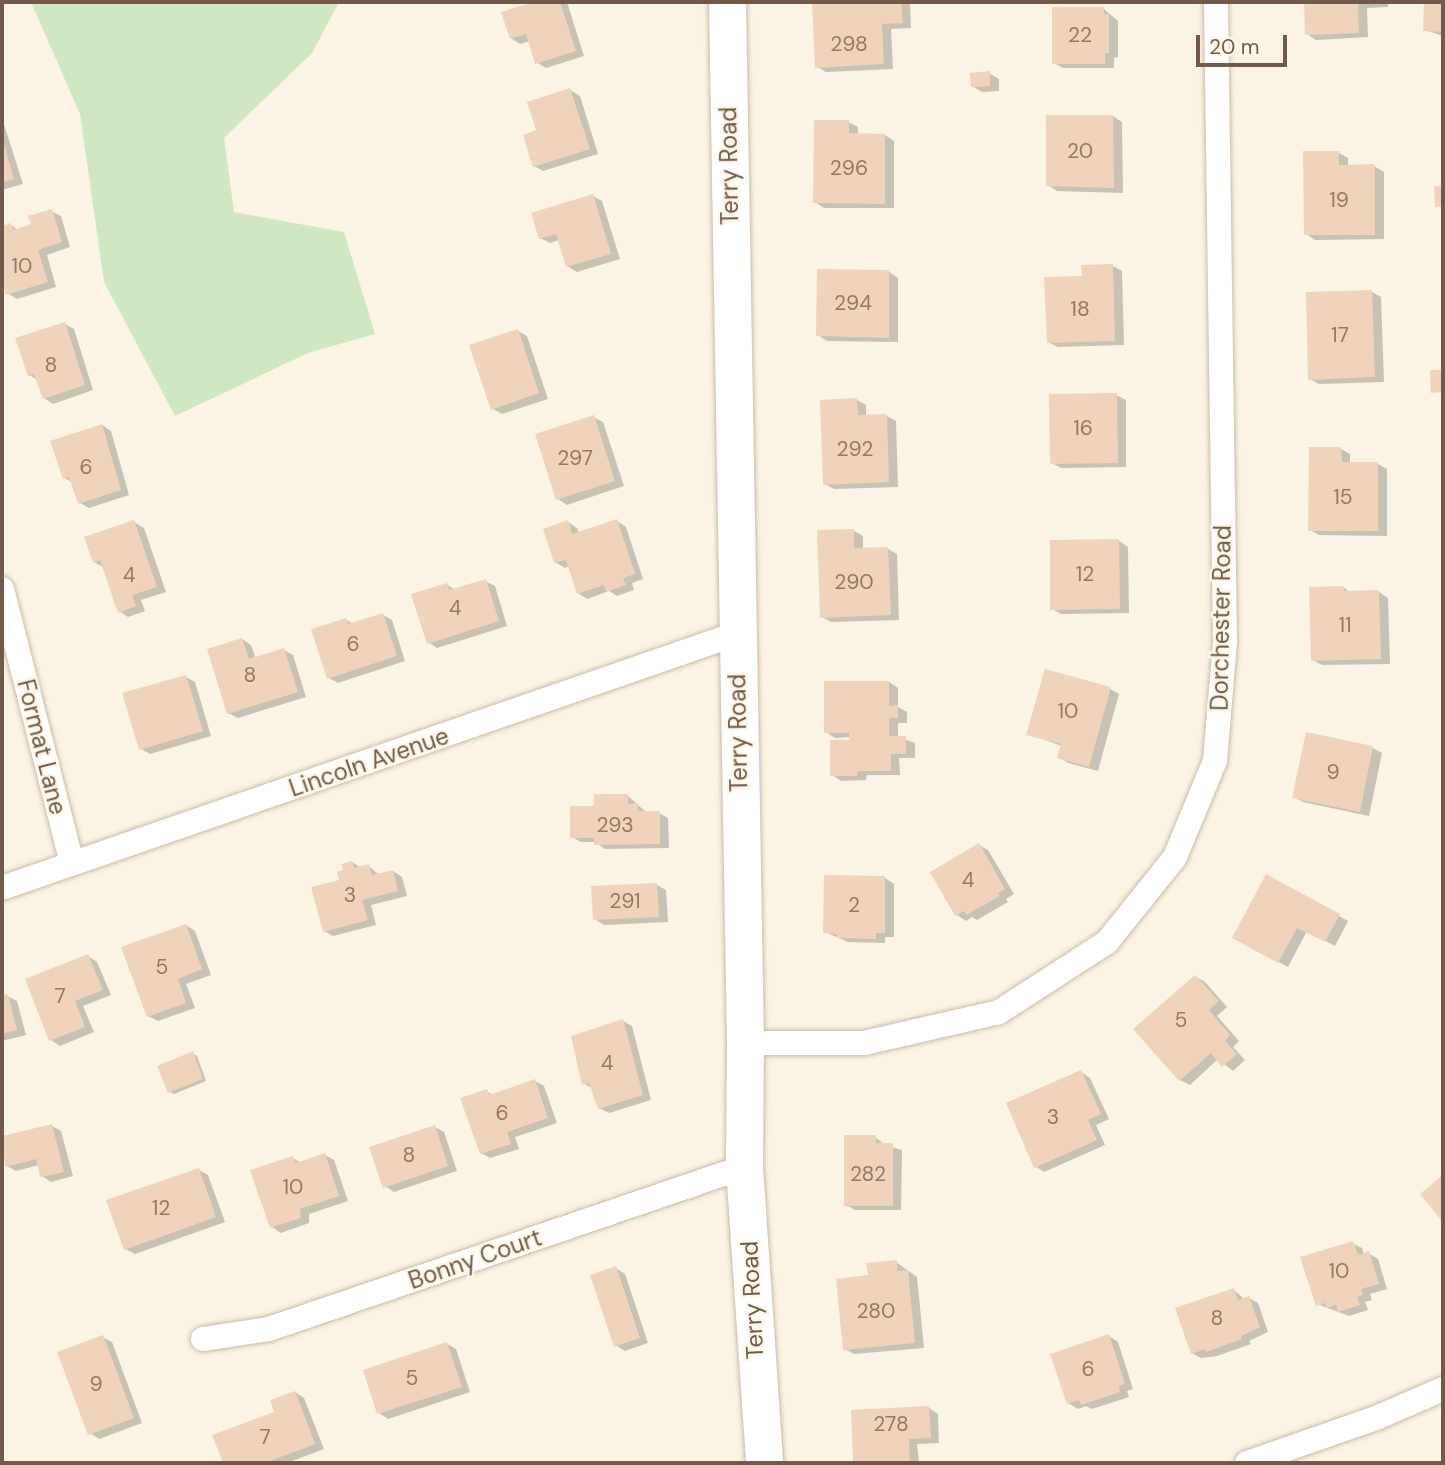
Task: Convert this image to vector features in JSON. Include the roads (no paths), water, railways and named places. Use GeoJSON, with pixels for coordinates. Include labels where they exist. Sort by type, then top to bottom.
{"type":"FeatureCollection","features":[{"type":"Feature","properties":{"kind":"street","name":"Terry Road"},"geometry":{"type":"LineString","coordinates":[[727,2],[745,1043],[744,1167],[764,1463]]}},
{"type":"Feature","properties":{"kind":"street","name":"Dorchester Road"},"geometry":{"type":"LineString","coordinates":[[745,1043],[864,1043],[999,1012],[1107,943],[1175,857],[1215,761],[1225,641],[1216,2]]}},
{"type":"Feature","properties":{"kind":"street","name":"Format Lane"},"geometry":{"type":"LineString","coordinates":[[2,589],[72,863]]}},
{"type":"Feature","properties":{"kind":"street","name":"Lincoln Avenue"},"geometry":{"type":"LineString","coordinates":[[2,888],[185,827],[736,634]]}},
{"type":"Feature","properties":{"kind":"street","name":"Bonny Court"},"geometry":{"type":"LineString","coordinates":[[203,1339],[269,1329],[744,1167]]}},
{"type":"Feature","properties":{"kind":"street"},"geometry":{"type":"LineString","coordinates":[[1247,1463],[1376,1418],[1443,1389]]}}]}
